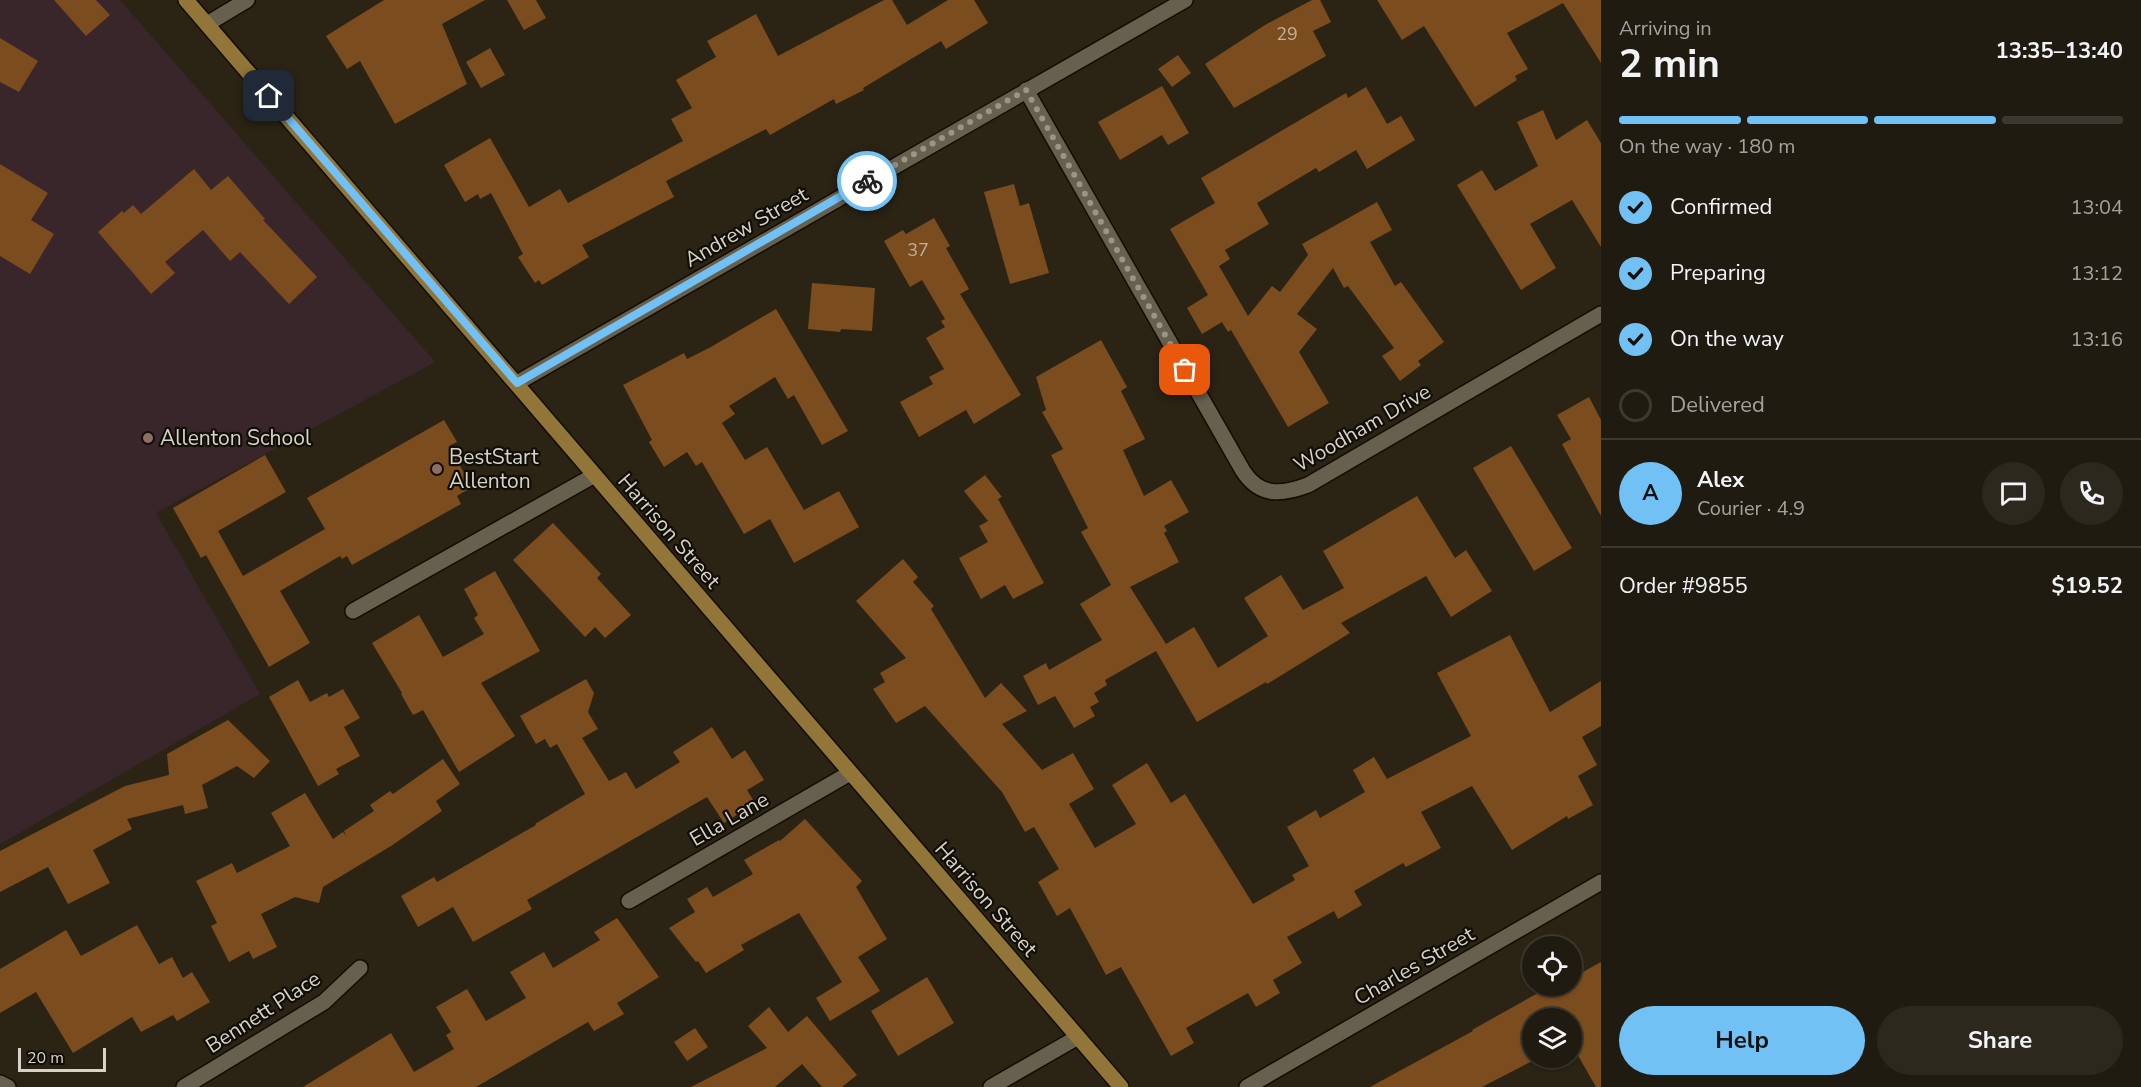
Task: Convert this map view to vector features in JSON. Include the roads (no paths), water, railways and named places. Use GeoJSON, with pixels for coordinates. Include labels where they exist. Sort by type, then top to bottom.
{"type":"FeatureCollection","features":[{"type":"Feature","properties":{"kind":"street","name":"Harrison Street"},"geometry":{"type":"LineString","coordinates":[[186,0],[517,383],[593,476],[1121,1087]]}},
{"type":"Feature","properties":{"kind":"street"},"geometry":{"type":"LineString","coordinates":[[207,24],[247,0]]}},
{"type":"Feature","properties":{"kind":"street","name":"Andrew Street"},"geometry":{"type":"LineString","coordinates":[[517,383],[1185,0]]}},
{"type":"Feature","properties":{"kind":"street","name":"Woodham Drive"},"geometry":{"type":"LineString","coordinates":[[1026,90],[1243,471],[1250,482],[1260,489],[1275,493],[1291,491],[1308,484],[1601,314]]}},
{"type":"Feature","properties":{"kind":"street"},"geometry":{"type":"LineString","coordinates":[[353,611],[593,476]]}},
{"type":"Feature","properties":{"kind":"street","name":"Ella Lane"},"geometry":{"type":"LineString","coordinates":[[629,901],[850,772]]}},
{"type":"Feature","properties":{"kind":"street","name":"Charles Street"},"geometry":{"type":"LineString","coordinates":[[1247,1087],[1601,882]]}},
{"type":"Feature","properties":{"kind":"street","name":"Bennett Place"},"geometry":{"type":"LineString","coordinates":[[184,1087],[324,1002],[360,968]]}},
{"type":"Feature","properties":{"kind":"street"},"geometry":{"type":"LineString","coordinates":[[991,1087],[1078,1037]]}},
{"type":"Feature","properties":{"kind":"street"},"geometry":{"type":"LineString","coordinates":[[0,1083],[8,1087]]}},
{"type":"Feature","properties":{"kind":"place","name":"Allenton School"},"geometry":{"type":"Point","coordinates":[148,438]}},
{"type":"Feature","properties":{"kind":"place","name":"BestStart Allenton"},"geometry":{"type":"Point","coordinates":[437,469]}}]}
